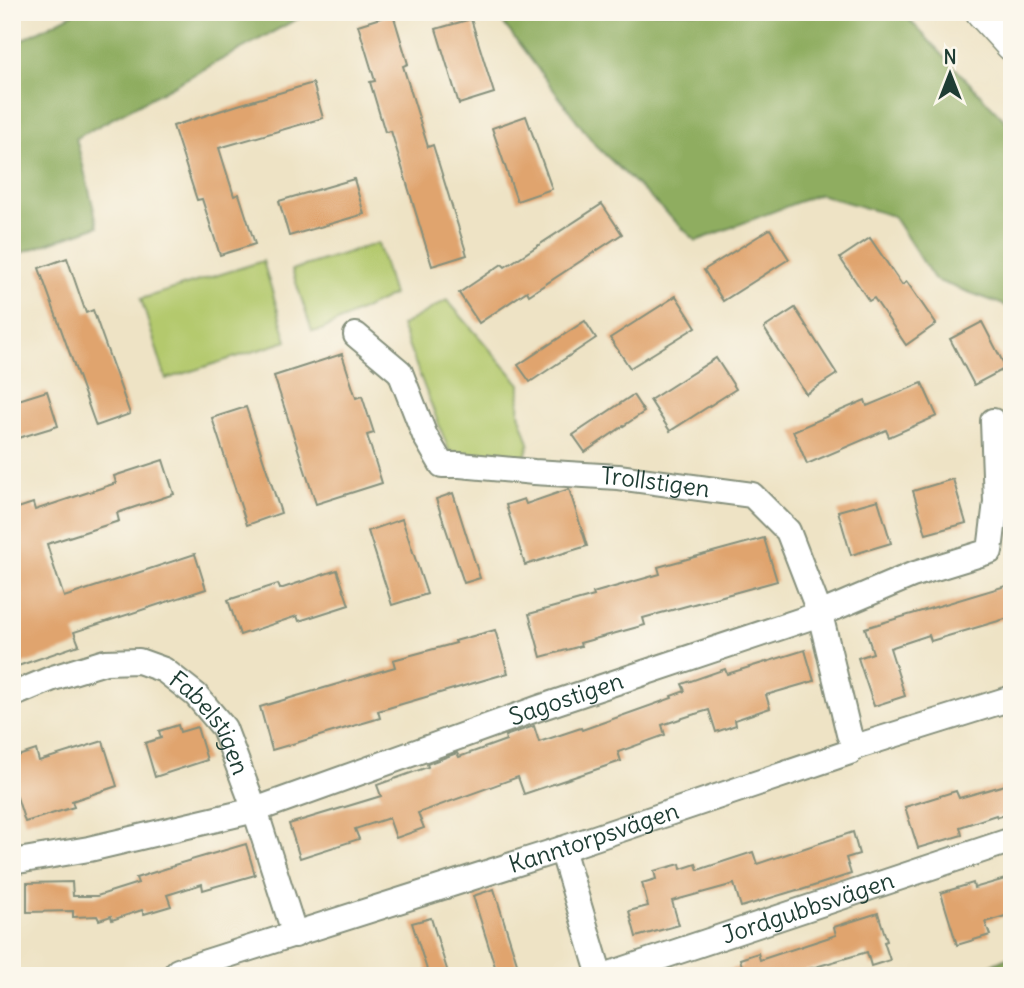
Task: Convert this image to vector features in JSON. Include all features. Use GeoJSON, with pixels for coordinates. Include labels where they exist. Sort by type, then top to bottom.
{"type":"FeatureCollection","features":[{"type":"Feature","properties":{"kind":"street"},"geometry":{"type":"LineString","coordinates":[[982,12],[1012,45]]}},
{"type":"Feature","properties":{"kind":"street","name":"Trollstigen"},"geometry":{"type":"LineString","coordinates":[[356,334],[400,372],[425,436],[442,465],[618,477],[752,495],[788,531],[820,614],[849,734],[855,747]]}},
{"type":"Feature","properties":{"kind":"street","name":"Sagostigen"},"geometry":{"type":"LineString","coordinates":[[12,862],[89,849],[255,810],[539,708],[820,614],[912,575],[990,551],[996,502],[993,421]]}},
{"type":"Feature","properties":{"kind":"street","name":"Fabelstigen"},"geometry":{"type":"LineString","coordinates":[[12,695],[53,678],[105,662],[139,661],[164,670],[196,695],[224,728],[255,810],[295,935]]}},
{"type":"Feature","properties":{"kind":"street","name":"Kanntorpsvägen"},"geometry":{"type":"LineString","coordinates":[[174,976],[178,971],[562,849],[850,752],[855,747],[1012,698]]}},
{"type":"Feature","properties":{"kind":"street","name":"Jordgubbsvägen"},"geometry":{"type":"LineString","coordinates":[[602,976],[1012,840]]}},
{"type":"Feature","properties":{"kind":"street"},"geometry":{"type":"LineString","coordinates":[[562,849],[602,976]]}},
{"type":"Feature","properties":{"kind":"green space"},"geometry":{"type":"Polygon","coordinates":[[[76,12],[310,12],[76,138],[98,226],[12,256],[12,45],[76,12]]]}},
{"type":"Feature","properties":{"kind":"green space"},"geometry":{"type":"Polygon","coordinates":[[[495,12],[902,12],[1012,128],[1012,308],[935,280],[893,216],[819,194],[696,241],[596,146],[495,12]]]}},
{"type":"Feature","properties":{"kind":"green space"},"geometry":{"type":"Polygon","coordinates":[[[378,243],[393,295],[319,331],[312,331],[292,270],[378,243]]]}},
{"type":"Feature","properties":{"kind":"green space"},"geometry":{"type":"Polygon","coordinates":[[[263,261],[287,341],[166,379],[141,299],[263,261]]]}},
{"type":"Feature","properties":{"kind":"green space"},"geometry":{"type":"Polygon","coordinates":[[[447,300],[520,384],[519,413],[529,443],[525,457],[487,459],[449,451],[401,326],[447,300]]]}},
{"type":"Feature","properties":{"kind":"green space"},"geometry":{"type":"Polygon","coordinates":[[[1012,956],[1012,976],[983,976],[981,969],[1012,956]]]}},
{"type":"Feature","properties":{"kind":"building"},"geometry":{"type":"Polygon","coordinates":[[[393,14],[408,64],[403,66],[428,147],[433,145],[467,255],[432,266],[391,131],[385,132],[370,82],[375,81],[358,25],[393,14]]]}},
{"type":"Feature","properties":{"kind":"building"},"geometry":{"type":"Polygon","coordinates":[[[471,19],[494,93],[459,104],[436,29],[471,19]]]}},
{"type":"Feature","properties":{"kind":"building"},"geometry":{"type":"Polygon","coordinates":[[[313,83],[323,118],[219,148],[234,196],[239,194],[255,244],[220,255],[202,199],[197,200],[173,126],[313,83]]]}},
{"type":"Feature","properties":{"kind":"building"},"geometry":{"type":"Polygon","coordinates":[[[526,116],[552,189],[517,201],[492,128],[526,116]]]}},
{"type":"Feature","properties":{"kind":"building"},"geometry":{"type":"Polygon","coordinates":[[[354,179],[364,214],[289,236],[279,201],[354,179]]]}},
{"type":"Feature","properties":{"kind":"building"},"geometry":{"type":"Polygon","coordinates":[[[602,204],[622,234],[529,295],[527,291],[479,323],[459,293],[502,264],[505,267],[602,204]]]}},
{"type":"Feature","properties":{"kind":"building"},"geometry":{"type":"Polygon","coordinates":[[[770,229],[789,259],[723,301],[704,270],[770,229]]]}},
{"type":"Feature","properties":{"kind":"building"},"geometry":{"type":"Polygon","coordinates":[[[870,238],[902,285],[907,282],[936,324],[906,345],[874,298],[869,301],[840,258],[870,238]]]}},
{"type":"Feature","properties":{"kind":"building"},"geometry":{"type":"Polygon","coordinates":[[[67,258],[86,313],[93,310],[130,414],[96,426],[39,268],[67,258]]]}},
{"type":"Feature","properties":{"kind":"building"},"geometry":{"type":"Polygon","coordinates":[[[676,296],[696,327],[630,368],[610,338],[676,296]]]}},
{"type":"Feature","properties":{"kind":"building"},"geometry":{"type":"Polygon","coordinates":[[[795,308],[837,374],[806,394],[764,328],[795,308]]]}},
{"type":"Feature","properties":{"kind":"building"},"geometry":{"type":"Polygon","coordinates":[[[585,321],[596,338],[530,382],[518,365],[585,321]]]}},
{"type":"Feature","properties":{"kind":"building"},"geometry":{"type":"Polygon","coordinates":[[[982,322],[1006,368],[974,385],[950,339],[982,322]]]}},
{"type":"Feature","properties":{"kind":"building"},"geometry":{"type":"Polygon","coordinates":[[[342,354],[356,398],[362,396],[374,433],[367,435],[382,483],[316,504],[274,376],[342,354]]]}},
{"type":"Feature","properties":{"kind":"building"},"geometry":{"type":"Polygon","coordinates":[[[716,358],[736,389],[670,431],[650,400],[716,358]]]}},
{"type":"Feature","properties":{"kind":"building"},"geometry":{"type":"Polygon","coordinates":[[[922,383],[937,416],[889,437],[886,430],[807,464],[793,431],[865,400],[867,406],[922,383]]]}},
{"type":"Feature","properties":{"kind":"building"},"geometry":{"type":"Polygon","coordinates":[[[47,391],[58,426],[12,440],[12,402],[47,391]]]}},
{"type":"Feature","properties":{"kind":"building"},"geometry":{"type":"Polygon","coordinates":[[[633,395],[644,412],[585,452],[573,435],[633,395]]]}},
{"type":"Feature","properties":{"kind":"building"},"geometry":{"type":"Polygon","coordinates":[[[246,407],[281,513],[247,525],[212,418],[246,407]]]}},
{"type":"Feature","properties":{"kind":"building"},"geometry":{"type":"Polygon","coordinates":[[[163,460],[174,494],[117,513],[119,521],[47,544],[64,597],[195,554],[206,589],[74,632],[79,645],[12,668],[12,510],[33,503],[35,510],[116,483],[114,476],[163,460]]]}},
{"type":"Feature","properties":{"kind":"building"},"geometry":{"type":"Polygon","coordinates":[[[953,479],[966,523],[926,534],[913,491],[953,479]]]}},
{"type":"Feature","properties":{"kind":"building"},"geometry":{"type":"Polygon","coordinates":[[[569,489],[587,546],[525,565],[506,505],[524,499],[526,504],[569,489]]]}},
{"type":"Feature","properties":{"kind":"building"},"geometry":{"type":"Polygon","coordinates":[[[453,493],[480,578],[464,583],[436,499],[453,493]]]}},
{"type":"Feature","properties":{"kind":"building"},"geometry":{"type":"Polygon","coordinates":[[[878,500],[891,543],[851,555],[838,511],[878,500]]]}},
{"type":"Feature","properties":{"kind":"building"},"geometry":{"type":"Polygon","coordinates":[[[402,519],[427,594],[392,605],[368,531],[402,519]]]}},
{"type":"Feature","properties":{"kind":"building"},"geometry":{"type":"Polygon","coordinates":[[[764,538],[777,581],[643,618],[645,625],[541,657],[529,614],[660,574],[658,567],[764,538]]]}},
{"type":"Feature","properties":{"kind":"building"},"geometry":{"type":"Polygon","coordinates":[[[337,570],[349,605],[299,621],[297,616],[240,635],[228,600],[278,584],[280,589],[337,570]]]}},
{"type":"Feature","properties":{"kind":"building"},"geometry":{"type":"Polygon","coordinates":[[[1012,584],[1012,617],[931,641],[929,635],[890,648],[905,696],[874,706],[858,658],[873,653],[865,628],[1012,584]]]}},
{"type":"Feature","properties":{"kind":"building"},"geometry":{"type":"Polygon","coordinates":[[[495,630],[508,673],[378,711],[380,718],[272,750],[260,707],[395,667],[393,660],[495,630]]]}},
{"type":"Feature","properties":{"kind":"building"},"geometry":{"type":"Polygon","coordinates":[[[805,650],[814,681],[766,695],[770,708],[735,720],[736,725],[716,732],[709,710],[692,715],[662,725],[665,735],[618,752],[621,761],[524,794],[518,777],[418,813],[424,828],[396,838],[389,818],[355,829],[359,839],[300,858],[289,824],[381,796],[377,785],[428,767],[427,764],[457,753],[459,757],[506,740],[505,736],[534,726],[539,742],[581,728],[582,730],[672,698],[671,696],[685,691],[682,684],[725,669],[727,674],[805,650]]]}},
{"type":"Feature","properties":{"kind":"building"},"geometry":{"type":"Polygon","coordinates":[[[178,725],[180,732],[197,727],[207,760],[155,777],[145,743],[161,738],[159,731],[178,725]]]}},
{"type":"Feature","properties":{"kind":"building"},"geometry":{"type":"Polygon","coordinates":[[[103,741],[117,786],[72,801],[74,807],[25,822],[16,794],[12,795],[12,758],[36,750],[39,761],[103,741]]]}},
{"type":"Feature","properties":{"kind":"building"},"geometry":{"type":"Polygon","coordinates":[[[1012,783],[1012,813],[997,817],[996,815],[960,827],[962,835],[918,848],[905,807],[956,791],[959,798],[1012,783]]]}},
{"type":"Feature","properties":{"kind":"building"},"geometry":{"type":"Polygon","coordinates":[[[853,832],[859,854],[846,858],[851,874],[741,907],[734,884],[672,901],[679,925],[636,937],[629,911],[648,906],[642,883],[656,879],[654,871],[680,864],[681,869],[696,864],[698,870],[753,852],[757,864],[853,832]]]}},
{"type":"Feature","properties":{"kind":"building"},"geometry":{"type":"Polygon","coordinates":[[[246,844],[255,875],[203,890],[202,884],[167,895],[171,906],[144,914],[142,910],[112,920],[111,916],[99,920],[97,916],[73,917],[73,911],[27,912],[27,883],[72,882],[73,896],[97,896],[138,883],[136,878],[246,844]]]}},
{"type":"Feature","properties":{"kind":"building"},"geometry":{"type":"Polygon","coordinates":[[[1012,877],[1012,914],[985,922],[990,935],[957,945],[941,893],[973,883],[974,888],[1012,877]]]}},
{"type":"Feature","properties":{"kind":"building"},"geometry":{"type":"Polygon","coordinates":[[[494,889],[521,976],[498,976],[473,896],[494,889]]]}},
{"type":"Feature","properties":{"kind":"building"},"geometry":{"type":"Polygon","coordinates":[[[878,913],[890,960],[871,966],[867,952],[805,970],[806,976],[722,976],[722,972],[742,966],[740,959],[758,953],[760,960],[836,935],[834,927],[878,913]]]}},
{"type":"Feature","properties":{"kind":"building"},"geometry":{"type":"Polygon","coordinates":[[[431,918],[449,976],[429,976],[412,923],[431,918]]]}}]}
